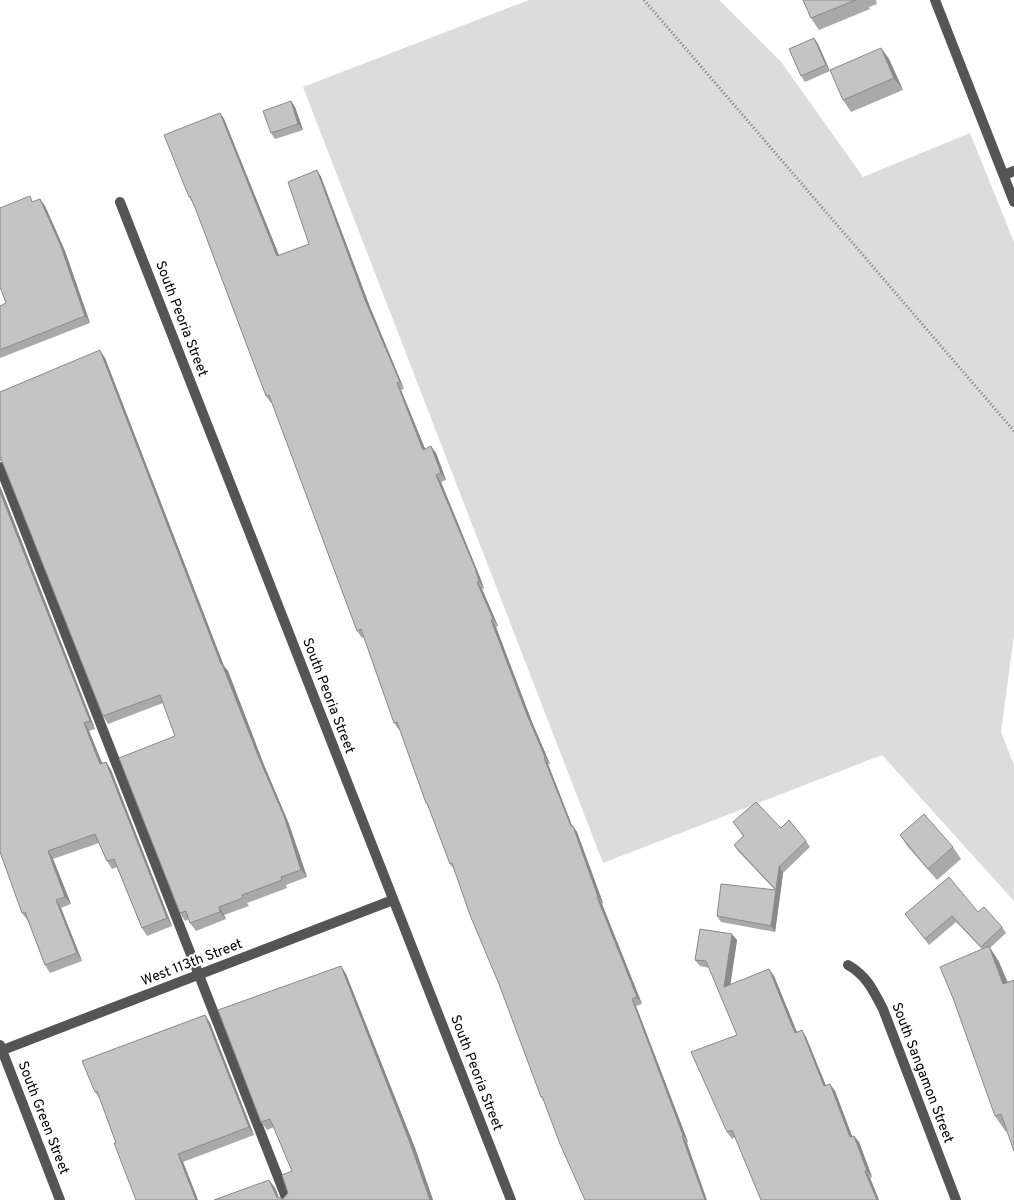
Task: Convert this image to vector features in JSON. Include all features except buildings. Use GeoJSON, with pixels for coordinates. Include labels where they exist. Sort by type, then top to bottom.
{"type":"FeatureCollection","features":[{"type":"Feature","properties":{"kind":"street"},"geometry":{"type":"LineString","coordinates":[[935,0],[1014,202]]}},
{"type":"Feature","properties":{"kind":"street"},"geometry":{"type":"LineString","coordinates":[[1004,175],[1014,172]]}},
{"type":"Feature","properties":{"kind":"street","name":"South Peoria Street"},"geometry":{"type":"LineString","coordinates":[[120,202],[511,1200]]}},
{"type":"Feature","properties":{"kind":"street"},"geometry":{"type":"LineString","coordinates":[[0,467],[287,1200]]}},
{"type":"Feature","properties":{"kind":"street","name":"West 113th Street"},"geometry":{"type":"LineString","coordinates":[[1,1049],[393,900]]}},
{"type":"Feature","properties":{"kind":"street","name":"South Sangamon Street"},"geometry":{"type":"LineString","coordinates":[[848,965],[860,972],[873,988],[883,1009],[956,1200]]}},
{"type":"Feature","properties":{"kind":"street","name":"South Green Street"},"geometry":{"type":"LineString","coordinates":[[1,1049],[60,1200]]}},
{"type":"Feature","properties":{"kind":"path"},"geometry":{"type":"LineString","coordinates":[[644,0],[1014,431]]}},
{"type":"Feature","properties":{"kind":"shaded area"},"geometry":{"type":"Polygon","coordinates":[[[529,0],[719,0],[782,63],[863,177],[970,133],[1014,242],[1014,635],[1001,732],[1014,765],[1014,901],[882,755],[603,863],[303,87],[529,0]]]}}]}
